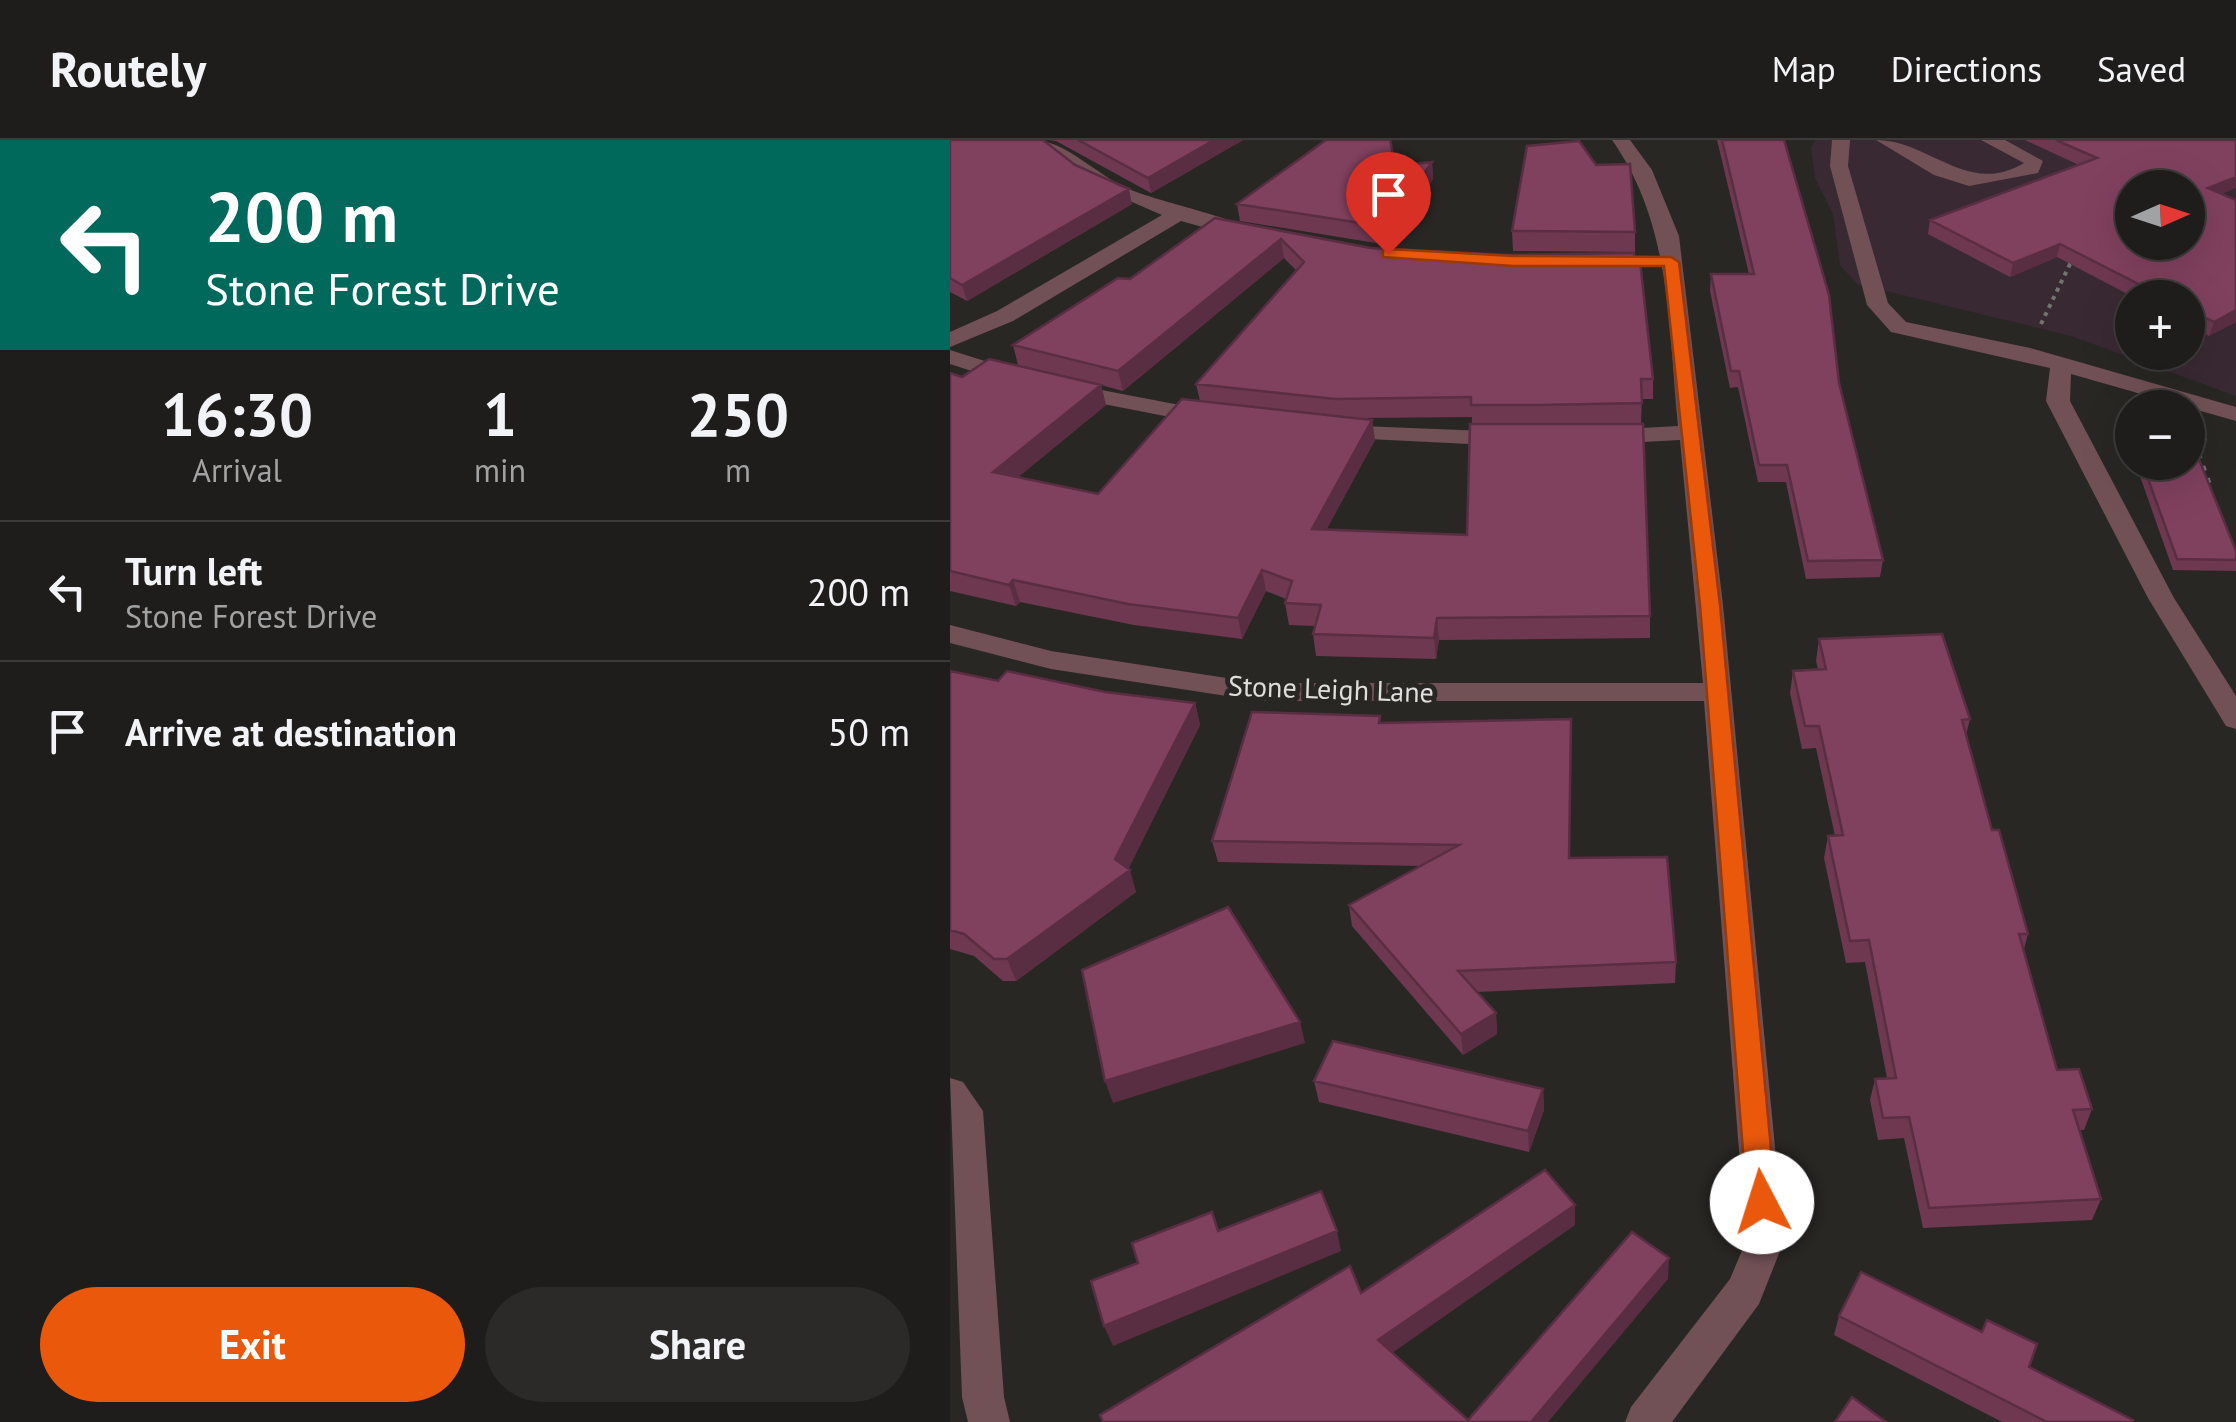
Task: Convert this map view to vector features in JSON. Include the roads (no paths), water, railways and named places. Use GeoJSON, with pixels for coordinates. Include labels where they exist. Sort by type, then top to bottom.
{"type":"FeatureCollection","features":[{"type":"Feature","properties":{"kind":"street"},"geometry":{"type":"LineString","coordinates":[[1042,140],[1104,184],[1177,215],[1276,239]]}},
{"type":"Feature","properties":{"kind":"street"},"geometry":{"type":"LineString","coordinates":[[1620,140],[1642,170],[1669,236],[1661,262],[1688,433],[1718,692],[1765,1241],[1745,1292],[1646,1422]]}},
{"type":"Feature","properties":{"kind":"street"},"geometry":{"type":"LineString","coordinates":[[1842,140],[1839,166],[1878,306],[1899,326],[2022,353],[2234,414]]}},
{"type":"Feature","properties":{"kind":"street"},"geometry":{"type":"LineString","coordinates":[[1885,140],[1964,182],[1988,184],[2031,169],[2034,160],[2007,142]]}},
{"type":"Feature","properties":{"kind":"street"},"geometry":{"type":"LineString","coordinates":[[950,340],[1005,316],[1177,215]]}},
{"type":"Feature","properties":{"kind":"street"},"geometry":{"type":"LineString","coordinates":[[950,357],[1110,401],[1236,422]]}},
{"type":"Feature","properties":{"kind":"street"},"geometry":{"type":"LineString","coordinates":[[2061,365],[2058,401],[2161,598],[2236,719]]}},
{"type":"Feature","properties":{"kind":"street"},"geometry":{"type":"LineString","coordinates":[[1311,430],[1534,439]]}},
{"type":"Feature","properties":{"kind":"street"},"geometry":{"type":"LineString","coordinates":[[1588,438],[1688,433]]}},
{"type":"Feature","properties":{"kind":"street","name":"Stone Leigh Lane"},"geometry":{"type":"LineString","coordinates":[[950,634],[1051,660],[1260,692],[1718,692]]}},
{"type":"Feature","properties":{"kind":"street"},"geometry":{"type":"LineString","coordinates":[[950,1093],[966,1110],[983,1397],[989,1422]]}}]}
